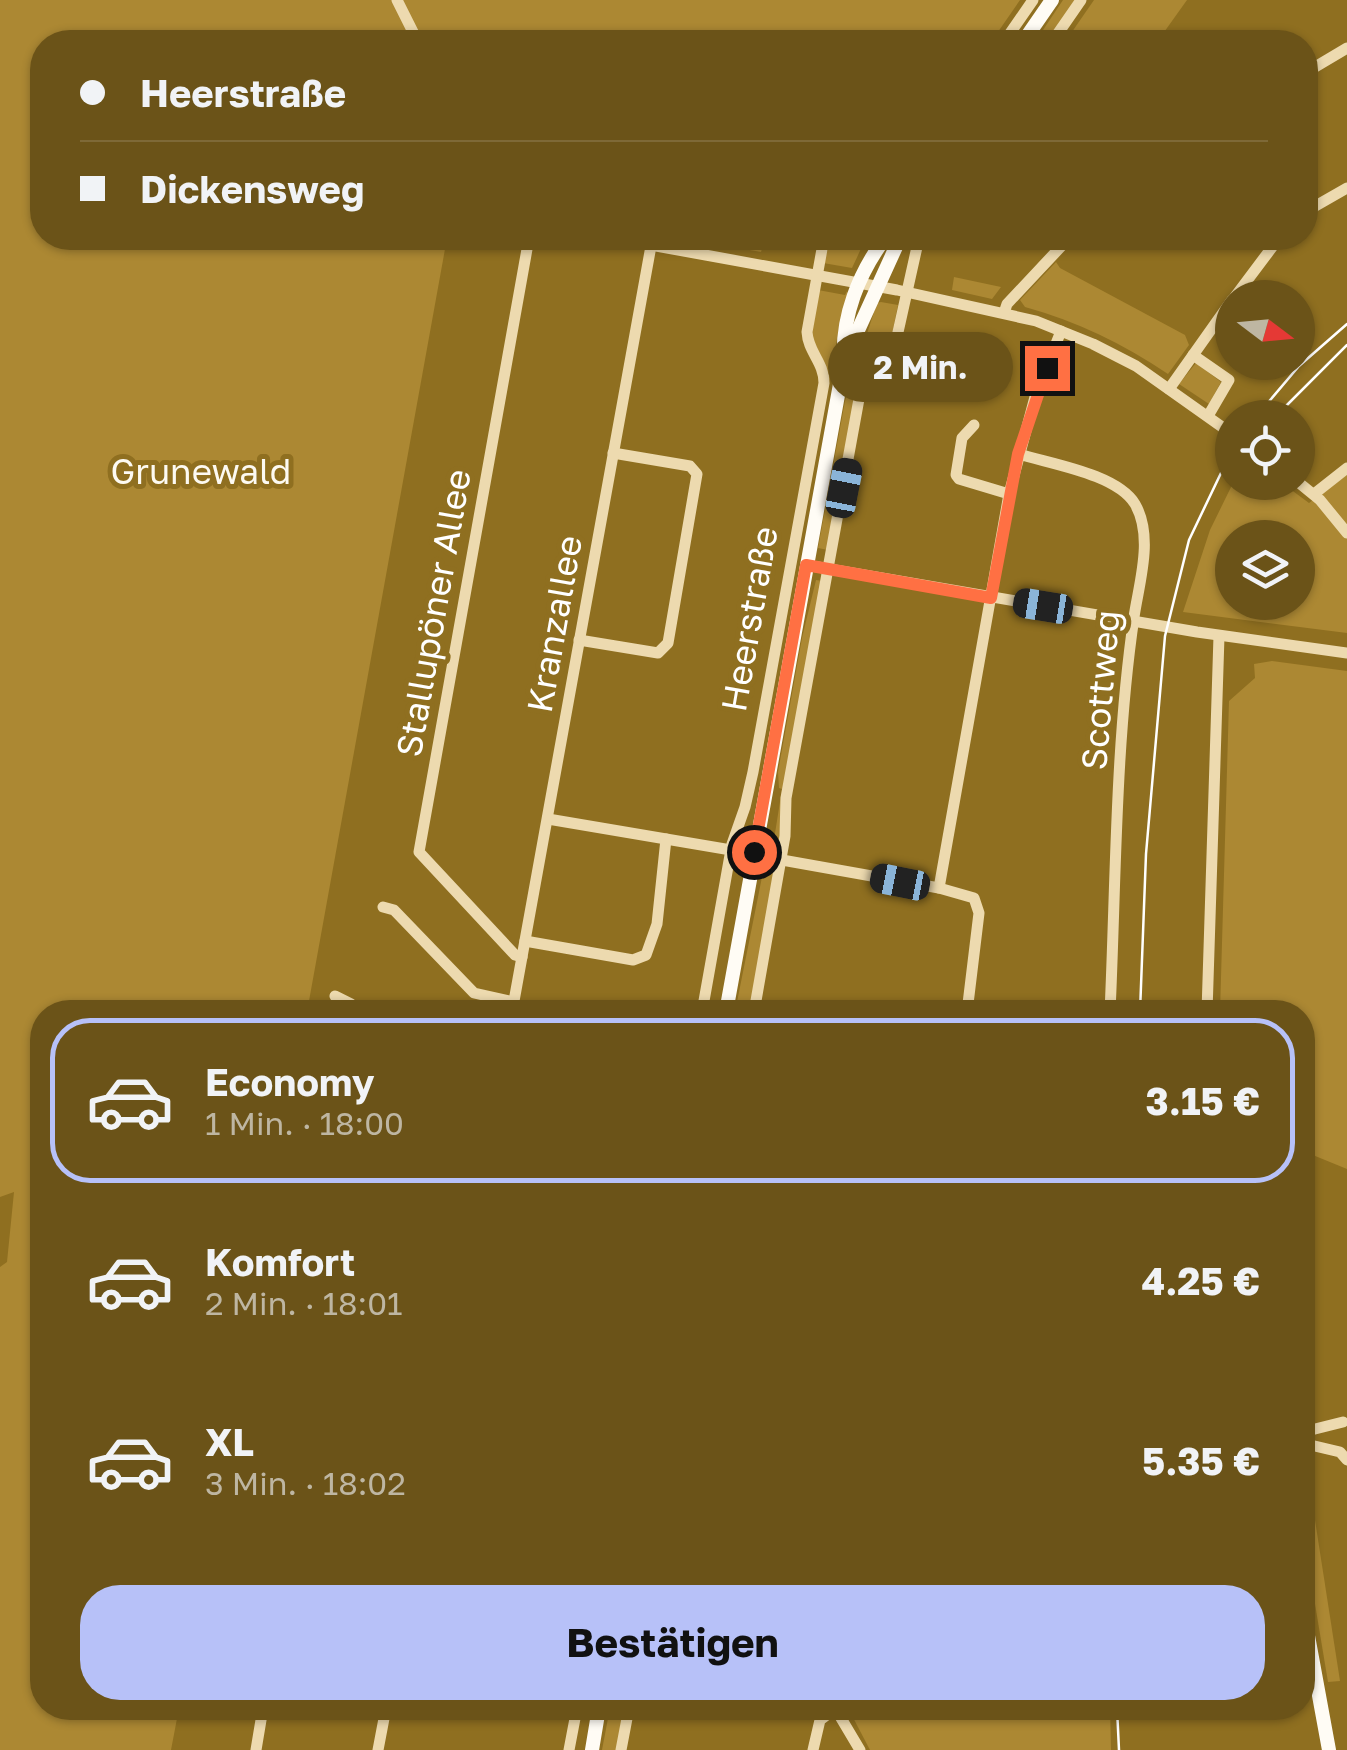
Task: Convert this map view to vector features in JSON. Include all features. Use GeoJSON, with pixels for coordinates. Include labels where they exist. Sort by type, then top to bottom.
{"type":"FeatureCollection","features":[{"type":"Feature","properties":{"kind":"main road"},"geometry":{"type":"LineString","coordinates":[[1031,30],[1052,0]]}},
{"type":"Feature","properties":{"kind":"main road","name":"Heerstraße"},"geometry":{"type":"LineString","coordinates":[[728,1000],[844,362],[845,332],[858,284],[878,250]]}},
{"type":"Feature","properties":{"kind":"main road","name":"Heerstraße"},"geometry":{"type":"LineString","coordinates":[[844,362],[894,250]]}},
{"type":"Feature","properties":{"kind":"main road"},"geometry":{"type":"LineString","coordinates":[[1315,1676],[1328,1750]]}},
{"type":"Feature","properties":{"kind":"main road"},"geometry":{"type":"LineString","coordinates":[[592,1750],[597,1720]]}},
{"type":"Feature","properties":{"kind":"street"},"geometry":{"type":"LineString","coordinates":[[397,0],[412,30]]}},
{"type":"Feature","properties":{"kind":"street"},"geometry":{"type":"LineString","coordinates":[[1012,30],[1033,0]]}},
{"type":"Feature","properties":{"kind":"street"},"geometry":{"type":"LineString","coordinates":[[1060,30],[1080,0]]}},
{"type":"Feature","properties":{"kind":"street"},"geometry":{"type":"LineString","coordinates":[[1318,65],[1347,48]]}},
{"type":"Feature","properties":{"kind":"street"},"geometry":{"type":"LineString","coordinates":[[1318,205],[1347,188]]}},
{"type":"Feature","properties":{"kind":"street","name":"Stallupöner Allee"},"geometry":{"type":"LineString","coordinates":[[522,956],[515,955],[419,852],[527,250]]}},
{"type":"Feature","properties":{"kind":"street","name":"Kranzallee"},"geometry":{"type":"LineString","coordinates":[[514,1000],[650,250]]}},
{"type":"Feature","properties":{"kind":"street"},"geometry":{"type":"LineString","coordinates":[[673,250],[1004,312],[1062,330],[1114,354],[1215,421]]}},
{"type":"Feature","properties":{"kind":"street","name":"Heerstraße"},"geometry":{"type":"LineString","coordinates":[[704,1000],[731,850],[753,772],[824,383],[822,366],[808,340],[821,250]]}},
{"type":"Feature","properties":{"kind":"street","name":"Heerstraße"},"geometry":{"type":"LineString","coordinates":[[756,1000],[782,860],[786,798],[862,388],[869,374],[892,356],[915,250]]}},
{"type":"Feature","properties":{"kind":"street"},"geometry":{"type":"LineString","coordinates":[[1004,312],[1058,250]]}},
{"type":"Feature","properties":{"kind":"street"},"geometry":{"type":"LineString","coordinates":[[1248,280],[1270,250]]}},
{"type":"Feature","properties":{"kind":"street"},"geometry":{"type":"LineString","coordinates":[[1169,389],[1215,325]]}},
{"type":"Feature","properties":{"kind":"street"},"geometry":{"type":"LineString","coordinates":[[939,888],[1018,454],[1062,330]]}},
{"type":"Feature","properties":{"kind":"street"},"geometry":{"type":"LineString","coordinates":[[1193,356],[1229,380],[1208,416]]}},
{"type":"Feature","properties":{"kind":"street"},"geometry":{"type":"LineString","coordinates":[[974,425],[962,438],[956,475],[1010,494]]}},
{"type":"Feature","properties":{"kind":"street"},"geometry":{"type":"LineString","coordinates":[[579,640],[658,654],[668,643],[697,474],[690,466],[613,453]]}},
{"type":"Feature","properties":{"kind":"street","name":"Scottweg"},"geometry":{"type":"LineString","coordinates":[[1018,454],[1104,480],[1123,490],[1135,505],[1144,541],[1140,622],[1121,773],[1111,1000]]}},
{"type":"Feature","properties":{"kind":"street"},"geometry":{"type":"LineString","coordinates":[[1315,493],[1347,468]]}},
{"type":"Feature","properties":{"kind":"street"},"geometry":{"type":"LineString","coordinates":[[1315,495],[1347,532]]}},
{"type":"Feature","properties":{"kind":"street"},"geometry":{"type":"LineString","coordinates":[[806,565],[1219,636],[1347,653]]}},
{"type":"Feature","properties":{"kind":"street"},"geometry":{"type":"LineString","coordinates":[[1207,1000],[1219,636]]}},
{"type":"Feature","properties":{"kind":"street"},"geometry":{"type":"LineString","coordinates":[[548,819],[731,850]]}},
{"type":"Feature","properties":{"kind":"street"},"geometry":{"type":"LineString","coordinates":[[525,941],[640,960],[651,948],[657,924],[666,840]]}},
{"type":"Feature","properties":{"kind":"street"},"geometry":{"type":"LineString","coordinates":[[782,860],[967,895],[978,905],[968,1000]]}},
{"type":"Feature","properties":{"kind":"street"},"geometry":{"type":"LineString","coordinates":[[383,907],[394,910],[478,996],[491,1000]]}},
{"type":"Feature","properties":{"kind":"street"},"geometry":{"type":"LineString","coordinates":[[335,996],[343,1000]]}},
{"type":"Feature","properties":{"kind":"street"},"geometry":{"type":"LineString","coordinates":[[1315,1429],[1345,1420]]}},
{"type":"Feature","properties":{"kind":"street"},"geometry":{"type":"LineString","coordinates":[[1343,1456],[1336,1439],[1345,1420]]}},
{"type":"Feature","properties":{"kind":"street"},"geometry":{"type":"LineString","coordinates":[[1315,1447],[1343,1456]]}},
{"type":"Feature","properties":{"kind":"street"},"geometry":{"type":"LineString","coordinates":[[256,1750],[262,1720]]}},
{"type":"Feature","properties":{"kind":"street"},"geometry":{"type":"LineString","coordinates":[[378,1750],[384,1720]]}},
{"type":"Feature","properties":{"kind":"street"},"geometry":{"type":"LineString","coordinates":[[569,1750],[575,1720]]}},
{"type":"Feature","properties":{"kind":"street"},"geometry":{"type":"LineString","coordinates":[[621,1750],[627,1720]]}},
{"type":"Feature","properties":{"kind":"street"},"geometry":{"type":"LineString","coordinates":[[813,1750],[820,1720]]}},
{"type":"Feature","properties":{"kind":"street"},"geometry":{"type":"LineString","coordinates":[[842,1720],[860,1750]]}},
{"type":"Feature","properties":{"kind":"green space","name":"Grunewald"},"geometry":{"type":"Polygon","coordinates":[[[0,0],[1020,0],[999,30],[30,30],[30,250],[445,250],[309,1000],[30,1000],[30,1720],[177,1720],[171,1750],[0,1750],[0,1267],[7,1262],[14,1192],[0,1197],[0,0]]]}},
{"type":"Feature","properties":{"kind":"green space"},"geometry":{"type":"Polygon","coordinates":[[[1063,0],[1076,0],[1055,30],[1043,30],[1063,0]]]}},
{"type":"Feature","properties":{"kind":"green space"},"geometry":{"type":"Polygon","coordinates":[[[1094,0],[1187,0],[1166,30],[1073,30],[1094,0]]]}},
{"type":"Feature","properties":{"kind":"green space"},"geometry":{"type":"Polygon","coordinates":[[[828,250],[860,250],[852,268],[823,263],[828,250]]]}},
{"type":"Feature","properties":{"kind":"green space"},"geometry":{"type":"Polygon","coordinates":[[[1056,262],[1060,268],[1185,335],[1189,345],[1168,374],[1099,334],[1025,307],[1020,300],[1056,262]]]}},
{"type":"Feature","properties":{"kind":"green space"},"geometry":{"type":"Polygon","coordinates":[[[954,277],[1001,287],[992,299],[952,290],[954,277]]]}},
{"type":"Feature","properties":{"kind":"green space"},"geometry":{"type":"Polygon","coordinates":[[[818,290],[848,294],[784,632],[827,378],[811,342],[818,290]]]}},
{"type":"Feature","properties":{"kind":"green space"},"geometry":{"type":"Polygon","coordinates":[[[877,303],[898,305],[888,354],[867,371],[828,550],[818,548],[845,401],[877,303]]]}},
{"type":"Feature","properties":{"kind":"green space"},"geometry":{"type":"Polygon","coordinates":[[[1196,363],[1221,382],[1209,404],[1179,384],[1196,363]]]}},
{"type":"Feature","properties":{"kind":"green space"},"geometry":{"type":"Polygon","coordinates":[[[1347,475],[1347,633],[1245,620],[1315,620],[1315,520],[1215,520],[1215,616],[1183,612],[1210,530],[1225,500],[1315,500],[1347,475]]]}},
{"type":"Feature","properties":{"kind":"green space"},"geometry":{"type":"Polygon","coordinates":[[[816,580],[823,581],[753,1000],[737,1000],[768,846],[773,846],[782,789],[778,772],[802,638],[816,580]]]}},
{"type":"Feature","properties":{"kind":"green space"},"geometry":{"type":"Polygon","coordinates":[[[1272,661],[1347,671],[1347,1169],[1315,1156],[1315,1000],[1220,1000],[1229,701],[1255,678],[1254,664],[1272,661]]]}},
{"type":"Feature","properties":{"kind":"green space"},"geometry":{"type":"Polygon","coordinates":[[[1315,1520],[1340,1681],[1328,1682],[1315,1604],[1315,1520]]]}},
{"type":"Feature","properties":{"kind":"green space"},"geometry":{"type":"Polygon","coordinates":[[[608,1720],[624,1720],[618,1750],[602,1750],[608,1720]]]}},
{"type":"Feature","properties":{"kind":"green space"},"geometry":{"type":"Polygon","coordinates":[[[854,1720],[1110,1720],[1111,1750],[870,1750],[854,1720]]]}},
{"type":"Feature","properties":{"kind":"tram line"},"geometry":{"type":"LineString","coordinates":[[1270,400],[1299,366],[1347,324]]}},
{"type":"Feature","properties":{"kind":"tram line"},"geometry":{"type":"LineString","coordinates":[[1292,400],[1347,345]]}},
{"type":"Feature","properties":{"kind":"tram line"},"geometry":{"type":"LineString","coordinates":[[1140,1000],[1146,854],[1165,636],[1189,540],[1215,486]]}},
{"type":"Feature","properties":{"kind":"tram line"},"geometry":{"type":"LineString","coordinates":[[1118,1720],[1119,1750]]}},
{"type":"Feature","properties":{"kind":"route"},"geometry":{"type":"LineString","coordinates":[[754,852],[806,565],[991,598],[1018,454],[1047,368]]}}]}
